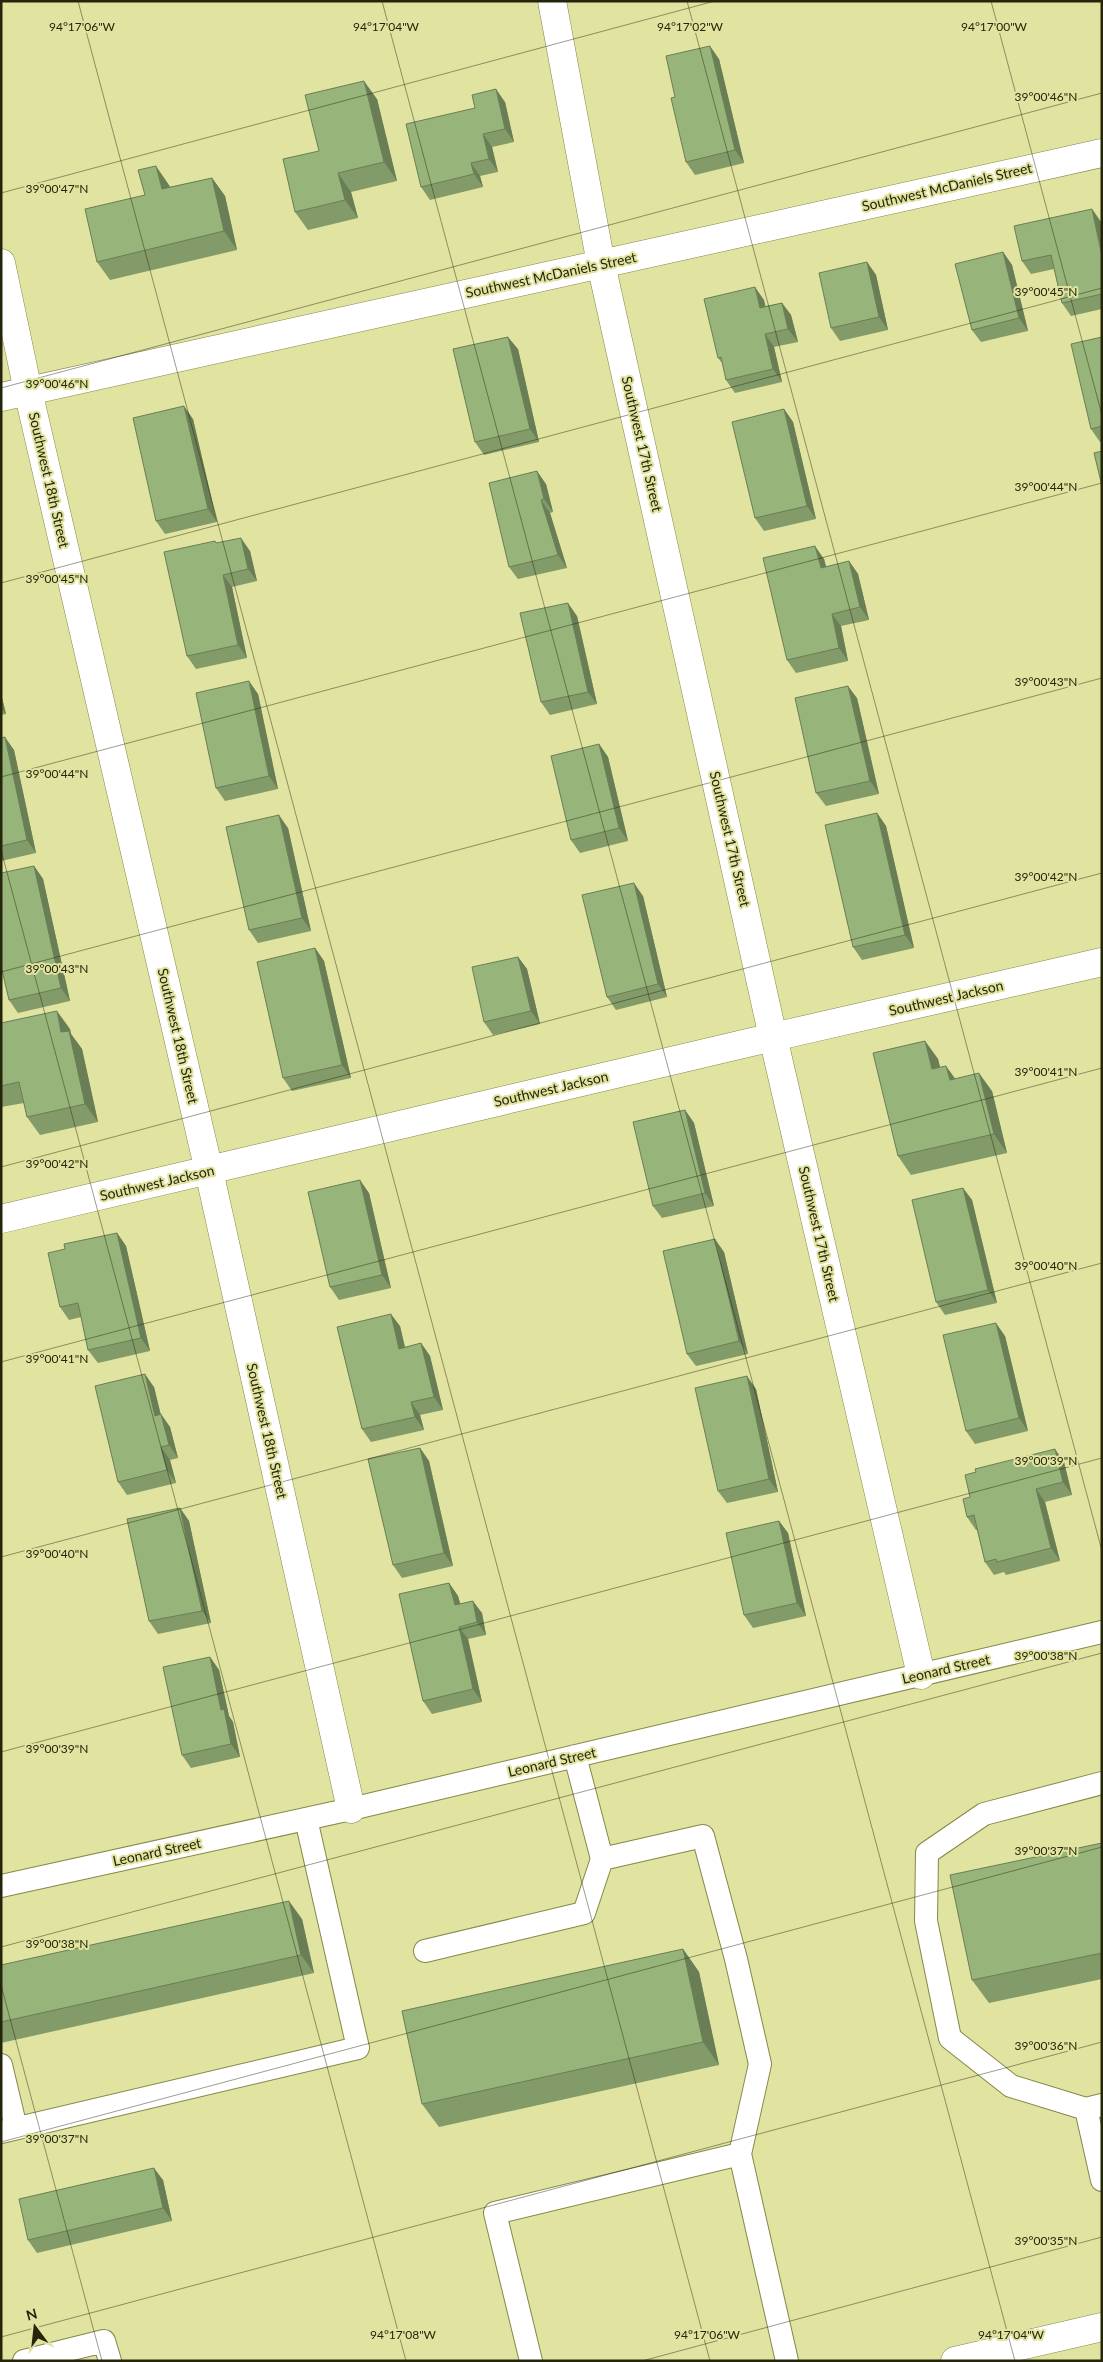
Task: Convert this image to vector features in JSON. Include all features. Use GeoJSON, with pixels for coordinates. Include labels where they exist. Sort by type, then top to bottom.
{"type":"FeatureCollection","features":[{"type":"Feature","properties":{"kind":"street","name":"Southwest 17th Street"},"geometry":{"type":"LineString","coordinates":[[552,1],[601,264],[774,1037],[921,1675]]}},
{"type":"Feature","properties":{"kind":"street","name":"Southwest McDaniels Street"},"geometry":{"type":"LineString","coordinates":[[1,397],[1102,153]]}},
{"type":"Feature","properties":{"kind":"street","name":"Southwest 18th Street"},"geometry":{"type":"LineString","coordinates":[[1,263],[28,391],[209,1170],[351,1809]]}},
{"type":"Feature","properties":{"kind":"street","name":"Southwest Jackson"},"geometry":{"type":"LineString","coordinates":[[1,1219],[774,1037],[1102,962]]}},
{"type":"Feature","properties":{"kind":"street"},"geometry":{"type":"LineString","coordinates":[[955,2361],[1102,2327]]}},
{"type":"Feature","properties":{"kind":"lane","name":"Leonard Street"},"geometry":{"type":"LineString","coordinates":[[1,1886],[351,1809],[1102,1632]]}},
{"type":"Feature","properties":{"kind":"lane"},"geometry":{"type":"LineString","coordinates":[[425,1951],[584,1913],[602,1859],[575,1756]]}},
{"type":"Feature","properties":{"kind":"lane"},"geometry":{"type":"LineString","coordinates":[[1102,1783],[984,1814],[927,1853],[926,1921],[950,2038],[1011,2086],[1094,2107],[1102,2180]]}},
{"type":"Feature","properties":{"kind":"lane"},"geometry":{"type":"LineString","coordinates":[[1,2065],[9,2130],[358,2048],[306,1819]]}},
{"type":"Feature","properties":{"kind":"lane"},"geometry":{"type":"LineString","coordinates":[[602,1859],[703,1836],[736,1959],[760,2064],[740,2154],[787,2361]]}},
{"type":"Feature","properties":{"kind":"lane"},"geometry":{"type":"LineString","coordinates":[[531,2361],[495,2213],[740,2154]]}},
{"type":"Feature","properties":{"kind":"lane"},"geometry":{"type":"LineString","coordinates":[[24,2361],[104,2341],[110,2361]]}},
{"type":"Feature","properties":{"kind":"building"},"geometry":{"type":"Polygon","coordinates":[[[710,46],[735,150],[686,162],[671,98],[675,97],[666,56],[710,46]]]}},
{"type":"Feature","properties":{"kind":"building"},"geometry":{"type":"Polygon","coordinates":[[[364,81],[384,162],[338,173],[345,200],[295,212],[283,159],[319,151],[305,95],[364,81]]]}},
{"type":"Feature","properties":{"kind":"building"},"geometry":{"type":"Polygon","coordinates":[[[496,89],[505,129],[483,134],[489,159],[471,163],[474,174],[421,187],[406,124],[475,108],[472,95],[496,89]]]}},
{"type":"Feature","properties":{"kind":"building"},"geometry":{"type":"Polygon","coordinates":[[[156,166],[162,189],[212,178],[224,231],[97,262],[85,209],[145,195],[138,170],[156,166]]]}},
{"type":"Feature","properties":{"kind":"building"},"geometry":{"type":"Polygon","coordinates":[[[1092,209],[1102,256],[1102,294],[1062,303],[1051,255],[1022,261],[1014,226],[1092,209]]]}},
{"type":"Feature","properties":{"kind":"building"},"geometry":{"type":"Polygon","coordinates":[[[1003,252],[1019,318],[972,330],[955,264],[1003,252]]]}},
{"type":"Feature","properties":{"kind":"building"},"geometry":{"type":"Polygon","coordinates":[[[867,262],[879,317],[831,328],[819,273],[867,262]]]}},
{"type":"Feature","properties":{"kind":"building"},"geometry":{"type":"Polygon","coordinates":[[[755,287],[760,308],[782,303],[788,329],[765,334],[773,369],[726,380],[721,357],[718,358],[704,299],[755,287]]]}},
{"type":"Feature","properties":{"kind":"building"},"geometry":{"type":"Polygon","coordinates":[[[508,337],[530,429],[475,442],[453,349],[508,337]]]}},
{"type":"Feature","properties":{"kind":"building"},"geometry":{"type":"Polygon","coordinates":[[[1102,337],[1102,426],[1091,429],[1071,344],[1102,337]]]}},
{"type":"Feature","properties":{"kind":"building"},"geometry":{"type":"Polygon","coordinates":[[[184,406],[208,509],[156,521],[133,418],[184,406]]]}},
{"type":"Feature","properties":{"kind":"building"},"geometry":{"type":"Polygon","coordinates":[[[784,409],[807,506],[755,518],[732,422],[784,409]]]}},
{"type":"Feature","properties":{"kind":"building"},"geometry":{"type":"Polygon","coordinates":[[[1102,451],[1102,486],[1094,453],[1102,451]]]}},
{"type":"Feature","properties":{"kind":"building"},"geometry":{"type":"Polygon","coordinates":[[[537,471],[544,499],[541,500],[558,555],[509,567],[489,483],[537,471]]]}},
{"type":"Feature","properties":{"kind":"building"},"geometry":{"type":"Polygon","coordinates":[[[241,538],[248,569],[223,575],[238,645],[187,656],[164,552],[215,541],[216,543],[241,538]]]}},
{"type":"Feature","properties":{"kind":"building"},"geometry":{"type":"Polygon","coordinates":[[[815,546],[821,568],[849,561],[860,607],[832,614],[839,648],[787,660],[763,558],[815,546]]]}},
{"type":"Feature","properties":{"kind":"building"},"geometry":{"type":"Polygon","coordinates":[[[568,603],[588,692],[541,702],[520,613],[568,603]]]}},
{"type":"Feature","properties":{"kind":"building"},"geometry":{"type":"Polygon","coordinates":[[[249,681],[269,776],[216,788],[196,693],[249,681]]]}},
{"type":"Feature","properties":{"kind":"building"},"geometry":{"type":"Polygon","coordinates":[[[848,686],[870,781],[816,793],[795,698],[848,686]]]}},
{"type":"Feature","properties":{"kind":"building"},"geometry":{"type":"Polygon","coordinates":[[[5,737],[27,840],[1,846],[1,738],[5,737]]]}},
{"type":"Feature","properties":{"kind":"building"},"geometry":{"type":"Polygon","coordinates":[[[599,744],[619,828],[571,840],[551,756],[599,744]]]}},
{"type":"Feature","properties":{"kind":"building"},"geometry":{"type":"Polygon","coordinates":[[[877,813],[905,935],[853,947],[825,825],[877,813]]]}},
{"type":"Feature","properties":{"kind":"building"},"geometry":{"type":"Polygon","coordinates":[[[279,815],[302,918],[249,930],[226,827],[279,815]]]}},
{"type":"Feature","properties":{"kind":"building"},"geometry":{"type":"Polygon","coordinates":[[[34,866],[61,988],[9,1000],[1,966],[1,873],[34,866]]]}},
{"type":"Feature","properties":{"kind":"building"},"geometry":{"type":"Polygon","coordinates":[[[634,883],[658,984],[607,997],[582,895],[634,883]]]}},
{"type":"Feature","properties":{"kind":"building"},"geometry":{"type":"Polygon","coordinates":[[[315,948],[342,1065],[283,1078],[257,962],[315,948]]]}},
{"type":"Feature","properties":{"kind":"building"},"geometry":{"type":"Polygon","coordinates":[[[518,957],[531,1011],[484,1022],[472,967],[518,957]]]}},
{"type":"Feature","properties":{"kind":"building"},"geometry":{"type":"Polygon","coordinates":[[[57,1011],[61,1032],[69,1031],[85,1104],[27,1117],[19,1082],[1,1086],[1,1023],[57,1011]]]}},
{"type":"Feature","properties":{"kind":"building"},"geometry":{"type":"Polygon","coordinates":[[[925,1041],[932,1069],[946,1066],[950,1080],[979,1073],[994,1134],[898,1156],[873,1053],[925,1041]]]}},
{"type":"Feature","properties":{"kind":"building"},"geometry":{"type":"Polygon","coordinates":[[[685,1110],[705,1193],[653,1206],[633,1122],[685,1110]]]}},
{"type":"Feature","properties":{"kind":"building"},"geometry":{"type":"Polygon","coordinates":[[[360,1180],[382,1275],[330,1287],[308,1192],[360,1180]]]}},
{"type":"Feature","properties":{"kind":"building"},"geometry":{"type":"Polygon","coordinates":[[[963,1188],[988,1290],[936,1302],[912,1200],[963,1188]]]}},
{"type":"Feature","properties":{"kind":"building"},"geometry":{"type":"Polygon","coordinates":[[[117,1233],[141,1338],[88,1350],[78,1303],[60,1307],[48,1253],[65,1249],[64,1244],[117,1233]]]}},
{"type":"Feature","properties":{"kind":"building"},"geometry":{"type":"Polygon","coordinates":[[[715,1239],[739,1341],[687,1354],[663,1251],[715,1239]]]}},
{"type":"Feature","properties":{"kind":"building"},"geometry":{"type":"Polygon","coordinates":[[[391,1314],[399,1349],[421,1343],[434,1397],[411,1402],[415,1417],[362,1429],[337,1327],[391,1314]]]}},
{"type":"Feature","properties":{"kind":"building"},"geometry":{"type":"Polygon","coordinates":[[[996,1323],[1019,1418],[966,1431],[943,1335],[996,1323]]]}},
{"type":"Feature","properties":{"kind":"building"},"geometry":{"type":"Polygon","coordinates":[[[145,1374],[155,1416],[161,1414],[169,1445],[161,1447],[167,1470],[118,1482],[95,1386],[145,1374]]]}},
{"type":"Feature","properties":{"kind":"building"},"geometry":{"type":"Polygon","coordinates":[[[747,1376],[769,1479],[718,1491],[695,1388],[747,1376]]]}},
{"type":"Feature","properties":{"kind":"building"},"geometry":{"type":"Polygon","coordinates":[[[420,1448],[444,1553],[393,1565],[368,1459],[420,1448]]]}},
{"type":"Feature","properties":{"kind":"building"},"geometry":{"type":"Polygon","coordinates":[[[1055,1449],[1063,1482],[1036,1489],[1051,1548],[997,1562],[996,1559],[985,1562],[974,1515],[967,1517],[963,1499],[970,1497],[965,1475],[976,1472],[975,1469],[1055,1449]]]}},
{"type":"Feature","properties":{"kind":"building"},"geometry":{"type":"Polygon","coordinates":[[[180,1508],[202,1611],[149,1621],[127,1519],[180,1508]]]}},
{"type":"Feature","properties":{"kind":"building"},"geometry":{"type":"Polygon","coordinates":[[[779,1521],[797,1603],[744,1615],[726,1533],[779,1521]]]}},
{"type":"Feature","properties":{"kind":"building"},"geometry":{"type":"Polygon","coordinates":[[[449,1583],[455,1605],[473,1601],[477,1622],[459,1627],[473,1689],[423,1701],[399,1594],[449,1583]]]}},
{"type":"Feature","properties":{"kind":"building"},"geometry":{"type":"Polygon","coordinates":[[[210,1657],[221,1710],[224,1709],[231,1744],[182,1755],[163,1667],[210,1657]]]}},
{"type":"Feature","properties":{"kind":"building"},"geometry":{"type":"Polygon","coordinates":[[[1102,1843],[1102,1953],[972,1980],[950,1875],[1102,1843]]]}},
{"type":"Feature","properties":{"kind":"building"},"geometry":{"type":"Polygon","coordinates":[[[289,1901],[301,1955],[1,2022],[1,1965],[289,1901]]]}},
{"type":"Feature","properties":{"kind":"building"},"geometry":{"type":"Polygon","coordinates":[[[683,1949],[703,2042],[422,2104],[402,2011],[683,1949]]]}},
{"type":"Feature","properties":{"kind":"building"},"geometry":{"type":"Polygon","coordinates":[[[154,2168],[163,2208],[28,2240],[19,2199],[154,2168]]]}}]}
